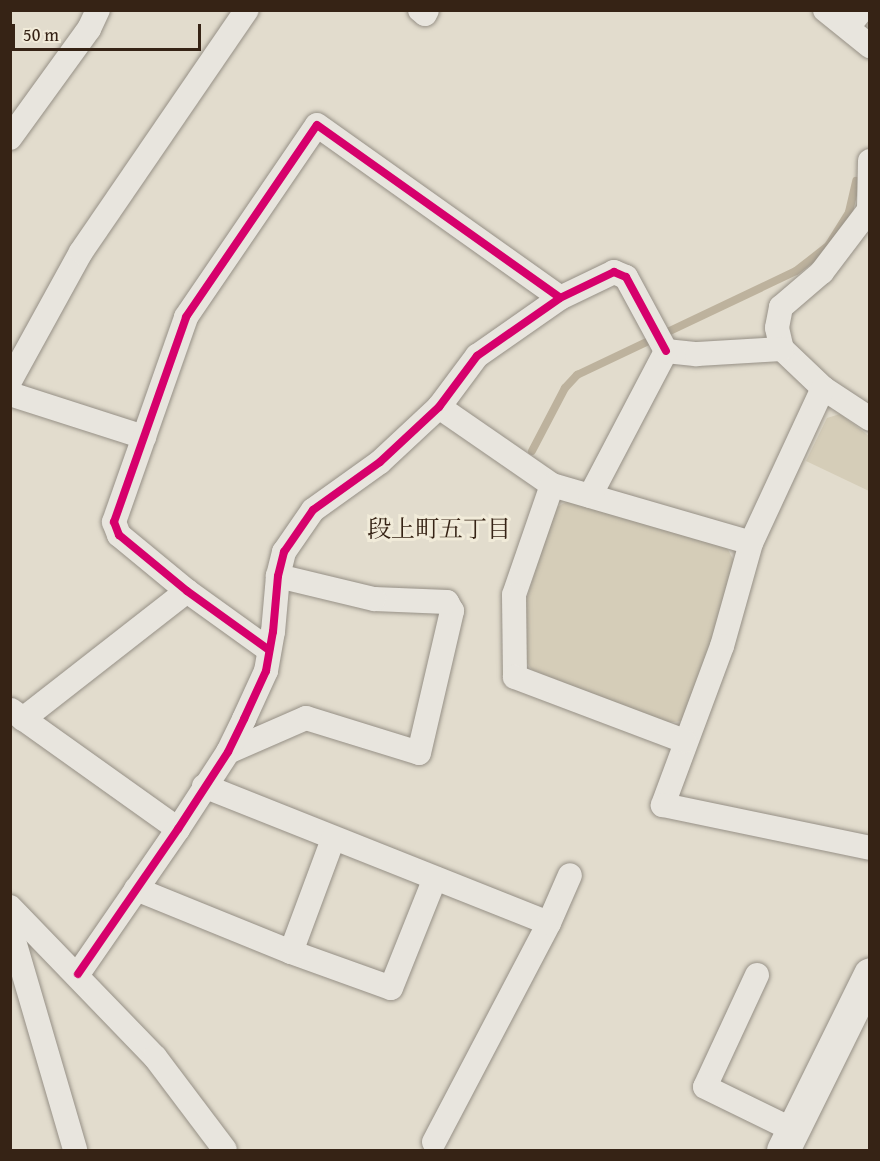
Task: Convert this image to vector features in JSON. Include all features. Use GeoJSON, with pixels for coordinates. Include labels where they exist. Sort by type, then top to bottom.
{"type":"FeatureCollection","features":[{"type":"Feature","properties":{"kind":"street"},"geometry":{"type":"LineString","coordinates":[[10,138],[89,29],[98,10]]}},
{"type":"Feature","properties":{"kind":"street"},"geometry":{"type":"LineString","coordinates":[[10,381],[81,252],[247,10]]}},
{"type":"Feature","properties":{"kind":"street"},"geometry":{"type":"LineString","coordinates":[[420,10],[425,14],[427,10]]}},
{"type":"Feature","properties":{"kind":"street"},"geometry":{"type":"LineString","coordinates":[[825,10],[855,19],[870,46]]}},
{"type":"Feature","properties":{"kind":"street"},"geometry":{"type":"LineString","coordinates":[[269,650],[187,591],[119,535],[114,522],[186,317],[316,125],[560,298]]}},
{"type":"Feature","properties":{"kind":"street"},"geometry":{"type":"LineString","coordinates":[[870,161],[869,210],[822,272],[781,306],[777,328],[782,349],[823,388],[870,419]]}},
{"type":"Feature","properties":{"kind":"street"},"geometry":{"type":"LineString","coordinates":[[78,974],[228,752],[266,671],[273,632],[278,576],[284,552],[313,510],[380,462],[439,407],[477,356],[560,298],[614,272],[626,278],[666,351]]}},
{"type":"Feature","properties":{"kind":"street"},"geometry":{"type":"LineString","coordinates":[[666,351],[697,354],[782,349]]}},
{"type":"Feature","properties":{"kind":"street"},"geometry":{"type":"LineString","coordinates":[[590,496],[666,351]]}},
{"type":"Feature","properties":{"kind":"street"},"geometry":{"type":"LineString","coordinates":[[823,388],[751,543],[722,646],[684,741],[663,805],[870,848]]}},
{"type":"Feature","properties":{"kind":"street"},"geometry":{"type":"LineString","coordinates":[[10,394],[144,437]]}},
{"type":"Feature","properties":{"kind":"street"},"geometry":{"type":"LineString","coordinates":[[439,407],[552,484],[751,543]]}},
{"type":"Feature","properties":{"kind":"street"},"geometry":{"type":"LineString","coordinates":[[552,484],[514,595],[514,677],[684,741]]}},
{"type":"Feature","properties":{"kind":"street"},"geometry":{"type":"LineString","coordinates":[[228,752],[306,718],[419,753],[452,611],[447,602],[374,599],[278,576]]}},
{"type":"Feature","properties":{"kind":"street"},"geometry":{"type":"LineString","coordinates":[[178,829],[17,714],[187,591]]}},
{"type":"Feature","properties":{"kind":"street"},"geometry":{"type":"LineString","coordinates":[[204,786],[549,923]]}},
{"type":"Feature","properties":{"kind":"street"},"geometry":{"type":"LineString","coordinates":[[291,952],[333,839]]}},
{"type":"Feature","properties":{"kind":"street"},"geometry":{"type":"LineString","coordinates":[[434,1142],[549,923],[570,875]]}},
{"type":"Feature","properties":{"kind":"street"},"geometry":{"type":"LineString","coordinates":[[136,889],[291,952],[392,988],[435,878]]}},
{"type":"Feature","properties":{"kind":"street"},"geometry":{"type":"LineString","coordinates":[[10,907],[78,974],[155,1057],[222,1149]]}},
{"type":"Feature","properties":{"kind":"street"},"geometry":{"type":"LineString","coordinates":[[10,927],[75,1150]]}},
{"type":"Feature","properties":{"kind":"street"},"geometry":{"type":"LineString","coordinates":[[757,975],[705,1087],[788,1140],[870,974]]}},
{"type":"Feature","properties":{"kind":"shaded area"},"geometry":{"type":"Polygon","coordinates":[[[840,414],[869,436],[869,491],[806,461],[827,418],[840,414]]]}},
{"type":"Feature","properties":{"kind":"shaded area"},"geometry":{"type":"Polygon","coordinates":[[[572,499],[726,546],[734,561],[714,638],[682,721],[665,723],[532,670],[524,658],[526,601],[555,508],[572,499]]]}},
{"type":"Feature","properties":{"kind":"waterway"},"geometry":{"type":"LineString","coordinates":[[532,451],[565,388],[577,375],[796,271],[828,246],[849,212],[856,181]]}},
{"type":"Feature","properties":{"kind":"cycle path"},"geometry":{"type":"LineString","coordinates":[[269,650],[187,591],[119,535],[114,522],[186,317],[317,125],[560,298]]}},
{"type":"Feature","properties":{"kind":"cycle path"},"geometry":{"type":"LineString","coordinates":[[78,974],[228,752],[266,671],[273,632],[278,576],[284,552],[313,510],[380,462],[439,407],[477,356],[560,298],[614,272],[626,277],[666,351]]}},
{"type":"Feature","properties":{"kind":"district","name":"段上町五丁目"},"geometry":{"type":"Point","coordinates":[439,529]}}]}
